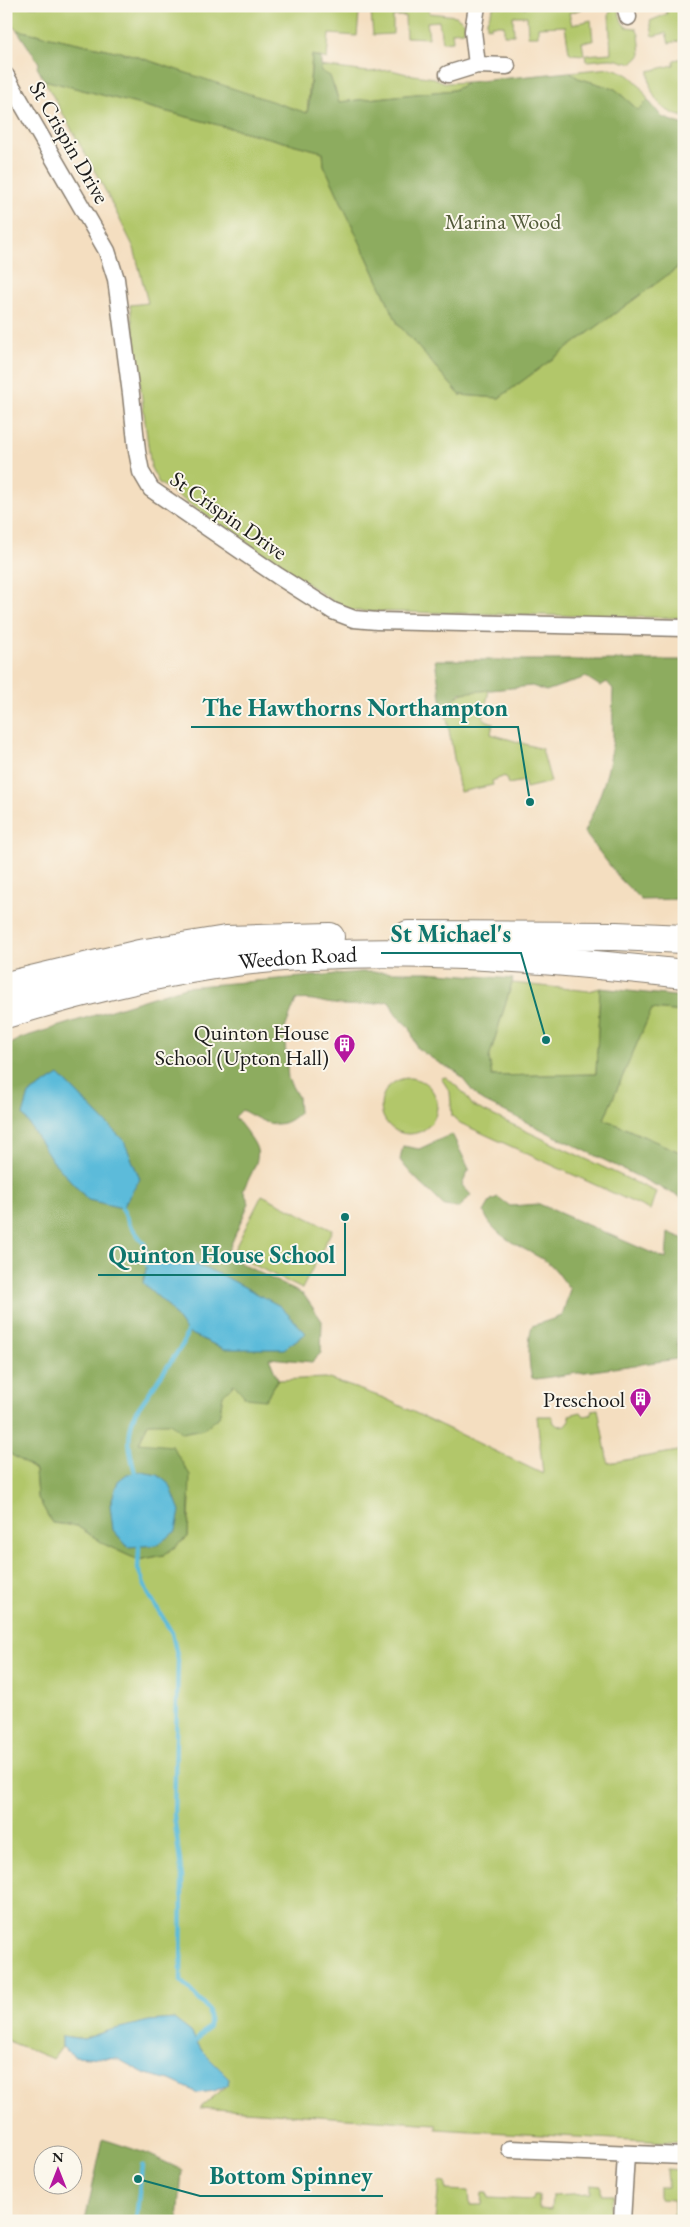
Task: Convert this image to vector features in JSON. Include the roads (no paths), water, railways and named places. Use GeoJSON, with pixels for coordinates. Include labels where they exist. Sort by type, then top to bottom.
{"type":"FeatureCollection","features":[{"type":"Feature","properties":{"kind":"highway"},"geometry":{"type":"LineString","coordinates":[[654,938],[684,933]]}},
{"type":"Feature","properties":{"kind":"highway","name":"Weedon Road"},"geometry":{"type":"LineString","coordinates":[[6,986],[139,954],[226,940],[427,935],[684,940]]}},
{"type":"Feature","properties":{"kind":"highway","name":"Weedon Road"},"geometry":{"type":"LineString","coordinates":[[6,1014],[37,1004],[157,976],[242,961],[327,955],[426,953],[551,961],[684,974]]}},
{"type":"Feature","properties":{"kind":"street"},"geometry":{"type":"LineString","coordinates":[[477,6],[473,31],[477,66]]}},
{"type":"Feature","properties":{"kind":"street"},"geometry":{"type":"LineString","coordinates":[[448,74],[477,66],[507,66]]}},
{"type":"Feature","properties":{"kind":"street","name":"St Crispin Drive"},"geometry":{"type":"LineString","coordinates":[[6,76],[107,250],[116,279],[137,451],[141,472],[151,489],[317,602],[333,612],[354,619],[684,628]]}},
{"type":"Feature","properties":{"kind":"street"},"geometry":{"type":"LineString","coordinates":[[510,2149],[684,2156]]}},
{"type":"Feature","properties":{"kind":"street"},"geometry":{"type":"LineString","coordinates":[[622,2221],[626,2155]]}},
{"type":"Feature","properties":{"kind":"water"},"geometry":{"type":"Polygon","coordinates":[[[59,1075],[124,1141],[140,1179],[122,1208],[88,1200],[52,1160],[23,1115],[29,1094],[59,1075]]]}},
{"type":"Feature","properties":{"kind":"water"},"geometry":{"type":"Polygon","coordinates":[[[164,1257],[186,1261],[222,1275],[280,1306],[306,1333],[284,1349],[224,1349],[187,1332],[167,1305],[143,1283],[147,1265],[164,1257]]]}},
{"type":"Feature","properties":{"kind":"water"},"geometry":{"type":"Polygon","coordinates":[[[141,1472],[158,1475],[170,1485],[180,1511],[176,1531],[157,1545],[128,1547],[113,1530],[110,1505],[118,1481],[127,1474],[141,1472]]]}},
{"type":"Feature","properties":{"kind":"water"},"geometry":{"type":"Polygon","coordinates":[[[174,2019],[191,2032],[202,2051],[229,2078],[228,2085],[214,2091],[198,2093],[171,2080],[146,2074],[118,2059],[74,2056],[62,2047],[62,2036],[84,2039],[107,2031],[149,2021],[174,2019]]]}},
{"type":"Feature","properties":{"kind":"waterway"},"geometry":{"type":"LineString","coordinates":[[122,1208],[130,1225],[145,1245],[147,1265]]}},
{"type":"Feature","properties":{"kind":"waterway"},"geometry":{"type":"LineString","coordinates":[[135,1473],[129,1443],[132,1421],[135,1413],[183,1344],[187,1332]]}},
{"type":"Feature","properties":{"kind":"waterway"},"geometry":{"type":"LineString","coordinates":[[139,1547],[138,1569],[148,1593],[172,1633],[178,1660],[174,1815],[182,1878],[181,1981],[209,2010],[209,2026],[196,2041]]}},
{"type":"Feature","properties":{"kind":"waterway"},"geometry":{"type":"LineString","coordinates":[[136,2221],[142,2165]]}},
{"type":"Feature","properties":{"kind":"place","name":"The Hawthorns Northampton"},"geometry":{"type":"Point","coordinates":[530,802]}},
{"type":"Feature","properties":{"kind":"place","name":"St Michael's"},"geometry":{"type":"Point","coordinates":[546,1040]}},
{"type":"Feature","properties":{"kind":"place","name":"Quinton House School (Upton Hall)"},"geometry":{"type":"Point","coordinates":[345,1064]}},
{"type":"Feature","properties":{"kind":"place","name":"Quinton House School"},"geometry":{"type":"Point","coordinates":[345,1217]}},
{"type":"Feature","properties":{"kind":"place","name":"Preschool"},"geometry":{"type":"Point","coordinates":[641,1418]}},
{"type":"Feature","properties":{"kind":"place","name":"Bottom Spinney"},"geometry":{"type":"Point","coordinates":[138,2179]}},
{"type":"Feature","properties":{"kind":"park label","name":"Marina Wood"},"geometry":{"type":"Point","coordinates":[503,221]}}]}
